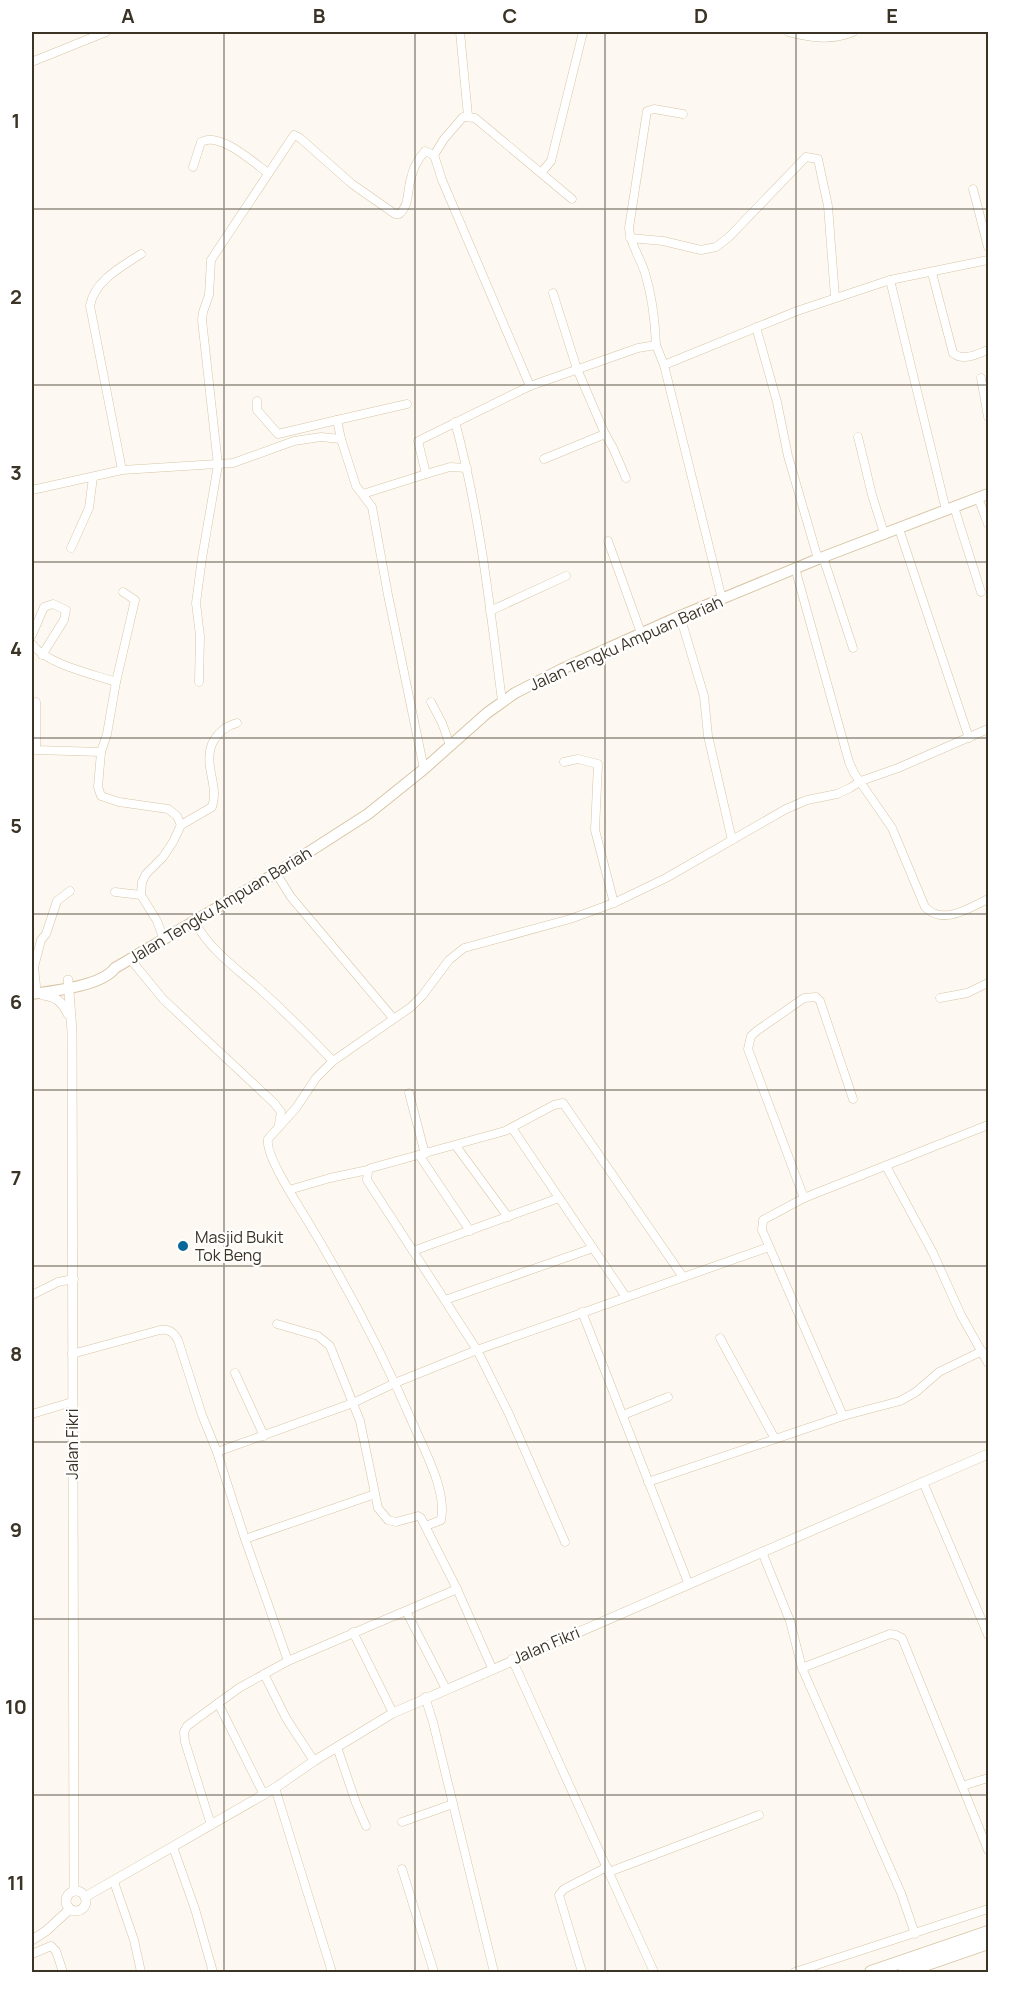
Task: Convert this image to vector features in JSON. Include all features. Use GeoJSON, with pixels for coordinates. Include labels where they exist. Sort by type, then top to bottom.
{"type":"FeatureCollection","features":[{"type":"Feature","properties":{"kind":"main road","name":"Jalan Tengku Ampuan Bariah"},"geometry":{"type":"LineString","coordinates":[[33,990],[105,976],[276,873],[368,813],[424,770],[502,701],[562,669],[795,568],[983,496]]}},
{"type":"Feature","properties":{"kind":"main road"},"geometry":{"type":"LineString","coordinates":[[872,1972],[988,1932]]}},
{"type":"Feature","properties":{"kind":"main road"},"geometry":{"type":"LineString","coordinates":[[904,1972],[988,1943]]}},
{"type":"Feature","properties":{"kind":"street"},"geometry":{"type":"LineString","coordinates":[[34,61],[106,32]]}},
{"type":"Feature","properties":{"kind":"street"},"geometry":{"type":"LineString","coordinates":[[460,32],[468,116]]}},
{"type":"Feature","properties":{"kind":"street"},"geometry":{"type":"LineString","coordinates":[[541,173],[551,161],[583,32]]}},
{"type":"Feature","properties":{"kind":"street"},"geometry":{"type":"LineString","coordinates":[[788,32],[831,38],[850,32]]}},
{"type":"Feature","properties":{"kind":"street"},"geometry":{"type":"LineString","coordinates":[[683,114],[654,109],[646,111],[629,228],[630,238],[644,271],[652,299],[656,345],[664,365],[722,599]]}},
{"type":"Feature","properties":{"kind":"street"},"geometry":{"type":"LineString","coordinates":[[434,155],[453,128],[463,117],[468,116],[481,122],[572,199]]}},
{"type":"Feature","properties":{"kind":"street"},"geometry":{"type":"LineString","coordinates":[[199,682],[200,636],[196,603],[218,465],[202,320],[209,295],[210,267],[214,255],[291,137],[297,136],[352,184],[394,214],[399,214],[404,209],[411,175],[417,162],[424,152],[434,155]]}},
{"type":"Feature","properties":{"kind":"street"},"geometry":{"type":"LineString","coordinates":[[193,167],[201,142],[209,139],[231,146],[268,173]]}},
{"type":"Feature","properties":{"kind":"street"},"geometry":{"type":"LineString","coordinates":[[434,155],[442,180],[530,386]]}},
{"type":"Feature","properties":{"kind":"street"},"geometry":{"type":"LineString","coordinates":[[630,238],[663,241],[700,250],[716,247],[729,237],[807,157],[814,157],[818,159],[827,196],[835,297]]}},
{"type":"Feature","properties":{"kind":"street"},"geometry":{"type":"LineString","coordinates":[[973,189],[988,247]]}},
{"type":"Feature","properties":{"kind":"street"},"geometry":{"type":"LineString","coordinates":[[122,470],[90,306],[94,291],[110,275],[141,254]]}},
{"type":"Feature","properties":{"kind":"street"},"geometry":{"type":"LineString","coordinates":[[664,365],[835,297],[890,280],[988,260]]}},
{"type":"Feature","properties":{"kind":"street"},"geometry":{"type":"LineString","coordinates":[[932,273],[953,353],[963,358],[988,350]]}},
{"type":"Feature","properties":{"kind":"street"},"geometry":{"type":"LineString","coordinates":[[890,280],[950,509],[981,592]]}},
{"type":"Feature","properties":{"kind":"street"},"geometry":{"type":"LineString","coordinates":[[553,292],[577,369],[626,478]]}},
{"type":"Feature","properties":{"kind":"street"},"geometry":{"type":"LineString","coordinates":[[756,327],[777,402],[788,456],[853,648]]}},
{"type":"Feature","properties":{"kind":"street"},"geometry":{"type":"LineString","coordinates":[[426,474],[418,441],[530,386],[638,348],[656,345]]}},
{"type":"Feature","properties":{"kind":"street"},"geometry":{"type":"LineString","coordinates":[[981,378],[988,417]]}},
{"type":"Feature","properties":{"kind":"street"},"geometry":{"type":"LineString","coordinates":[[257,400],[257,411],[278,434],[407,404]]}},
{"type":"Feature","properties":{"kind":"street"},"geometry":{"type":"LineString","coordinates":[[337,420],[340,439],[356,486],[372,507],[424,770]]}},
{"type":"Feature","properties":{"kind":"street"},"geometry":{"type":"LineString","coordinates":[[455,422],[467,468],[502,701]]}},
{"type":"Feature","properties":{"kind":"street"},"geometry":{"type":"LineString","coordinates":[[544,459],[605,434]]}},
{"type":"Feature","properties":{"kind":"street"},"geometry":{"type":"LineString","coordinates":[[858,436],[884,533]]}},
{"type":"Feature","properties":{"kind":"street"},"geometry":{"type":"LineString","coordinates":[[32,490],[122,470],[218,465],[246,459],[294,441],[321,437],[340,439]]}},
{"type":"Feature","properties":{"kind":"street"},"geometry":{"type":"LineString","coordinates":[[363,494],[450,467],[467,468]]}},
{"type":"Feature","properties":{"kind":"street"},"geometry":{"type":"LineString","coordinates":[[71,548],[89,508],[93,477]]}},
{"type":"Feature","properties":{"kind":"street"},"geometry":{"type":"LineString","coordinates":[[983,496],[988,524]]}},
{"type":"Feature","properties":{"kind":"street"},"geometry":{"type":"LineString","coordinates":[[899,529],[969,738]]}},
{"type":"Feature","properties":{"kind":"street"},"geometry":{"type":"LineString","coordinates":[[608,541],[641,633]]}},
{"type":"Feature","properties":{"kind":"street"},"geometry":{"type":"LineString","coordinates":[[795,568],[849,762],[854,773],[892,828],[925,907],[931,913],[942,917],[988,899]]}},
{"type":"Feature","properties":{"kind":"street"},"geometry":{"type":"LineString","coordinates":[[490,611],[566,576]]}},
{"type":"Feature","properties":{"kind":"street"},"geometry":{"type":"LineString","coordinates":[[123,592],[135,600],[116,682],[107,734],[101,752],[98,788],[101,795],[119,802],[168,809],[177,816],[181,825]]}},
{"type":"Feature","properties":{"kind":"street"},"geometry":{"type":"LineString","coordinates":[[32,635],[44,607],[53,604],[66,610],[64,620],[42,655]]}},
{"type":"Feature","properties":{"kind":"street"},"geometry":{"type":"LineString","coordinates":[[680,616],[704,696],[708,736],[732,840]]}},
{"type":"Feature","properties":{"kind":"street"},"geometry":{"type":"LineString","coordinates":[[32,644],[42,655],[116,682]]}},
{"type":"Feature","properties":{"kind":"street"},"geometry":{"type":"LineString","coordinates":[[36,702],[36,750],[101,752]]}},
{"type":"Feature","properties":{"kind":"street"},"geometry":{"type":"LineString","coordinates":[[431,702],[450,745]]}},
{"type":"Feature","properties":{"kind":"street"},"geometry":{"type":"LineString","coordinates":[[164,940],[157,921],[141,895],[142,882],[146,874],[163,857],[181,825],[212,807],[215,798],[209,763],[210,747],[219,733],[228,725],[237,723]]}},
{"type":"Feature","properties":{"kind":"street"},"geometry":{"type":"LineString","coordinates":[[426,1526],[441,1520],[443,1509],[434,1473],[395,1383],[355,1302],[289,1190],[267,1146],[267,1139],[296,1108],[316,1078],[333,1061],[411,1007],[449,960],[464,948],[570,919],[614,903],[666,878],[786,809],[807,800],[837,794],[861,781],[898,768],[988,729]]}},
{"type":"Feature","properties":{"kind":"street"},"geometry":{"type":"LineString","coordinates":[[564,762],[578,759],[598,764],[595,830],[614,903]]}},
{"type":"Feature","properties":{"kind":"street"},"geometry":{"type":"LineString","coordinates":[[276,873],[291,897],[393,1018]]}},
{"type":"Feature","properties":{"kind":"street"},"geometry":{"type":"LineString","coordinates":[[69,1016],[62,1002],[33,990],[34,967],[41,940],[46,934],[57,901],[70,891]]}},
{"type":"Feature","properties":{"kind":"street"},"geometry":{"type":"LineString","coordinates":[[116,892],[141,895]]}},
{"type":"Feature","properties":{"kind":"street"},"geometry":{"type":"LineString","coordinates":[[195,922],[214,950],[291,1017],[333,1061]]}},
{"type":"Feature","properties":{"kind":"street"},"geometry":{"type":"LineString","coordinates":[[131,960],[162,999],[274,1103],[280,1112],[281,1119],[278,1128]]}},
{"type":"Feature","properties":{"kind":"street"},"geometry":{"type":"LineString","coordinates":[[940,998],[967,993],[988,983]]}},
{"type":"Feature","properties":{"kind":"street","name":"Jalan Fikri"},"geometry":{"type":"LineString","coordinates":[[71,984],[69,1016],[72,1031]]}},
{"type":"Feature","properties":{"kind":"street","name":"Jalan Fikri"},"geometry":{"type":"LineString","coordinates":[[71,984],[74,1016],[72,1031],[74,1891]]}},
{"type":"Feature","properties":{"kind":"street"},"geometry":{"type":"LineString","coordinates":[[804,1198],[748,1049],[748,1041],[758,1030],[804,998],[816,997],[820,1000],[853,1099]]}},
{"type":"Feature","properties":{"kind":"street"},"geometry":{"type":"LineString","coordinates":[[409,1093],[422,1154],[470,1231]]}},
{"type":"Feature","properties":{"kind":"street"},"geometry":{"type":"LineString","coordinates":[[274,1103],[286,1109],[296,1108]]}},
{"type":"Feature","properties":{"kind":"street"},"geometry":{"type":"LineString","coordinates":[[289,1190],[456,1146],[512,1128],[554,1105],[563,1103],[683,1277]]}},
{"type":"Feature","properties":{"kind":"street"},"geometry":{"type":"LineString","coordinates":[[843,1416],[762,1230],[763,1220],[804,1198],[988,1125]]}},
{"type":"Feature","properties":{"kind":"street"},"geometry":{"type":"LineString","coordinates":[[512,1128],[626,1297]]}},
{"type":"Feature","properties":{"kind":"street"},"geometry":{"type":"LineString","coordinates":[[456,1146],[508,1217]]}},
{"type":"Feature","properties":{"kind":"street"},"geometry":{"type":"LineString","coordinates":[[886,1166],[933,1252],[962,1315],[988,1363]]}},
{"type":"Feature","properties":{"kind":"street"},"geometry":{"type":"LineString","coordinates":[[368,1170],[367,1180],[477,1350],[509,1414],[565,1542]]}},
{"type":"Feature","properties":{"kind":"street"},"geometry":{"type":"LineString","coordinates":[[413,1251],[559,1198]]}},
{"type":"Feature","properties":{"kind":"street"},"geometry":{"type":"LineString","coordinates":[[217,1452],[264,1437],[353,1403],[395,1383],[477,1350],[769,1247]]}},
{"type":"Feature","properties":{"kind":"street"},"geometry":{"type":"LineString","coordinates":[[444,1300],[593,1248]]}},
{"type":"Feature","properties":{"kind":"street"},"geometry":{"type":"LineString","coordinates":[[32,1295],[58,1282],[74,1279]]}},
{"type":"Feature","properties":{"kind":"street"},"geometry":{"type":"LineString","coordinates":[[582,1312],[689,1585]]}},
{"type":"Feature","properties":{"kind":"street"},"geometry":{"type":"LineString","coordinates":[[277,1324],[318,1336],[335,1356],[360,1421],[378,1508],[388,1520],[396,1522],[418,1516],[426,1526],[492,1668]]}},
{"type":"Feature","properties":{"kind":"street"},"geometry":{"type":"LineString","coordinates":[[72,1354],[160,1330],[173,1332],[178,1340],[288,1661]]}},
{"type":"Feature","properties":{"kind":"street"},"geometry":{"type":"LineString","coordinates":[[720,1338],[775,1439]]}},
{"type":"Feature","properties":{"kind":"street"},"geometry":{"type":"LineString","coordinates":[[648,1482],[843,1416],[903,1400],[939,1372],[982,1351]]}},
{"type":"Feature","properties":{"kind":"street"},"geometry":{"type":"LineString","coordinates":[[235,1373],[264,1437]]}},
{"type":"Feature","properties":{"kind":"street"},"geometry":{"type":"LineString","coordinates":[[622,1415],[668,1397]]}},
{"type":"Feature","properties":{"kind":"street"},"geometry":{"type":"LineString","coordinates":[[32,1414],[72,1402]]}},
{"type":"Feature","properties":{"kind":"street","name":"Jalan Fikri"},"geometry":{"type":"LineString","coordinates":[[85,1898],[264,1795],[314,1761],[393,1713],[425,1697],[988,1454]]}},
{"type":"Feature","properties":{"kind":"street"},"geometry":{"type":"LineString","coordinates":[[923,1482],[988,1635]]}},
{"type":"Feature","properties":{"kind":"street"},"geometry":{"type":"LineString","coordinates":[[245,1539],[375,1494]]}},
{"type":"Feature","properties":{"kind":"street"},"geometry":{"type":"LineString","coordinates":[[762,1552],[790,1621],[802,1668],[901,1893],[915,1934]]}},
{"type":"Feature","properties":{"kind":"street"},"geometry":{"type":"LineString","coordinates":[[211,1825],[185,1742],[184,1732],[187,1726],[239,1688],[288,1661],[457,1589]]}},
{"type":"Feature","properties":{"kind":"street"},"geometry":{"type":"LineString","coordinates":[[406,1611],[446,1689]]}},
{"type":"Feature","properties":{"kind":"street"},"geometry":{"type":"LineString","coordinates":[[353,1632],[393,1713]]}},
{"type":"Feature","properties":{"kind":"street"},"geometry":{"type":"LineString","coordinates":[[802,1668],[891,1634],[902,1638],[988,1850]]}},
{"type":"Feature","properties":{"kind":"street"},"geometry":{"type":"LineString","coordinates":[[512,1659],[654,1972]]}},
{"type":"Feature","properties":{"kind":"street"},"geometry":{"type":"LineString","coordinates":[[264,1674],[286,1719],[314,1761]]}},
{"type":"Feature","properties":{"kind":"street"},"geometry":{"type":"LineString","coordinates":[[425,1697],[494,1972]]}},
{"type":"Feature","properties":{"kind":"street"},"geometry":{"type":"LineString","coordinates":[[218,1703],[264,1795]]}},
{"type":"Feature","properties":{"kind":"street"},"geometry":{"type":"LineString","coordinates":[[337,1747],[366,1826]]}},
{"type":"Feature","properties":{"kind":"street"},"geometry":{"type":"LineString","coordinates":[[962,1786],[988,1778]]}},
{"type":"Feature","properties":{"kind":"street"},"geometry":{"type":"LineString","coordinates":[[275,1788],[332,1972]]}},
{"type":"Feature","properties":{"kind":"street"},"geometry":{"type":"LineString","coordinates":[[402,1822],[453,1804]]}},
{"type":"Feature","properties":{"kind":"street"},"geometry":{"type":"LineString","coordinates":[[582,1972],[559,1895],[564,1889],[608,1870],[759,1815]]}},
{"type":"Feature","properties":{"kind":"street"},"geometry":{"type":"LineString","coordinates":[[173,1847],[213,1972]]}},
{"type":"Feature","properties":{"kind":"street"},"geometry":{"type":"LineString","coordinates":[[402,1869],[434,1972]]}},
{"type":"Feature","properties":{"kind":"street"},"geometry":{"type":"LineString","coordinates":[[114,1882],[134,1940],[141,1972]]}},
{"type":"Feature","properties":{"kind":"street"},"geometry":{"type":"LineString","coordinates":[[74,1891],[81,1892],[85,1898],[85,1904],[76,1911],[70,1909],[66,1900],[68,1894],[74,1891]]}},
{"type":"Feature","properties":{"kind":"street"},"geometry":{"type":"LineString","coordinates":[[32,1940],[46,1931],[70,1909]]}},
{"type":"Feature","properties":{"kind":"street"},"geometry":{"type":"LineString","coordinates":[[795,1972],[988,1909]]}},
{"type":"Feature","properties":{"kind":"street"},"geometry":{"type":"LineString","coordinates":[[32,1954],[48,1946],[53,1948],[63,1972]]}},
{"type":"Feature","properties":{"kind":"place","name":"Masjid Bukit Tok Beng"},"geometry":{"type":"Point","coordinates":[183,1246]}}]}
